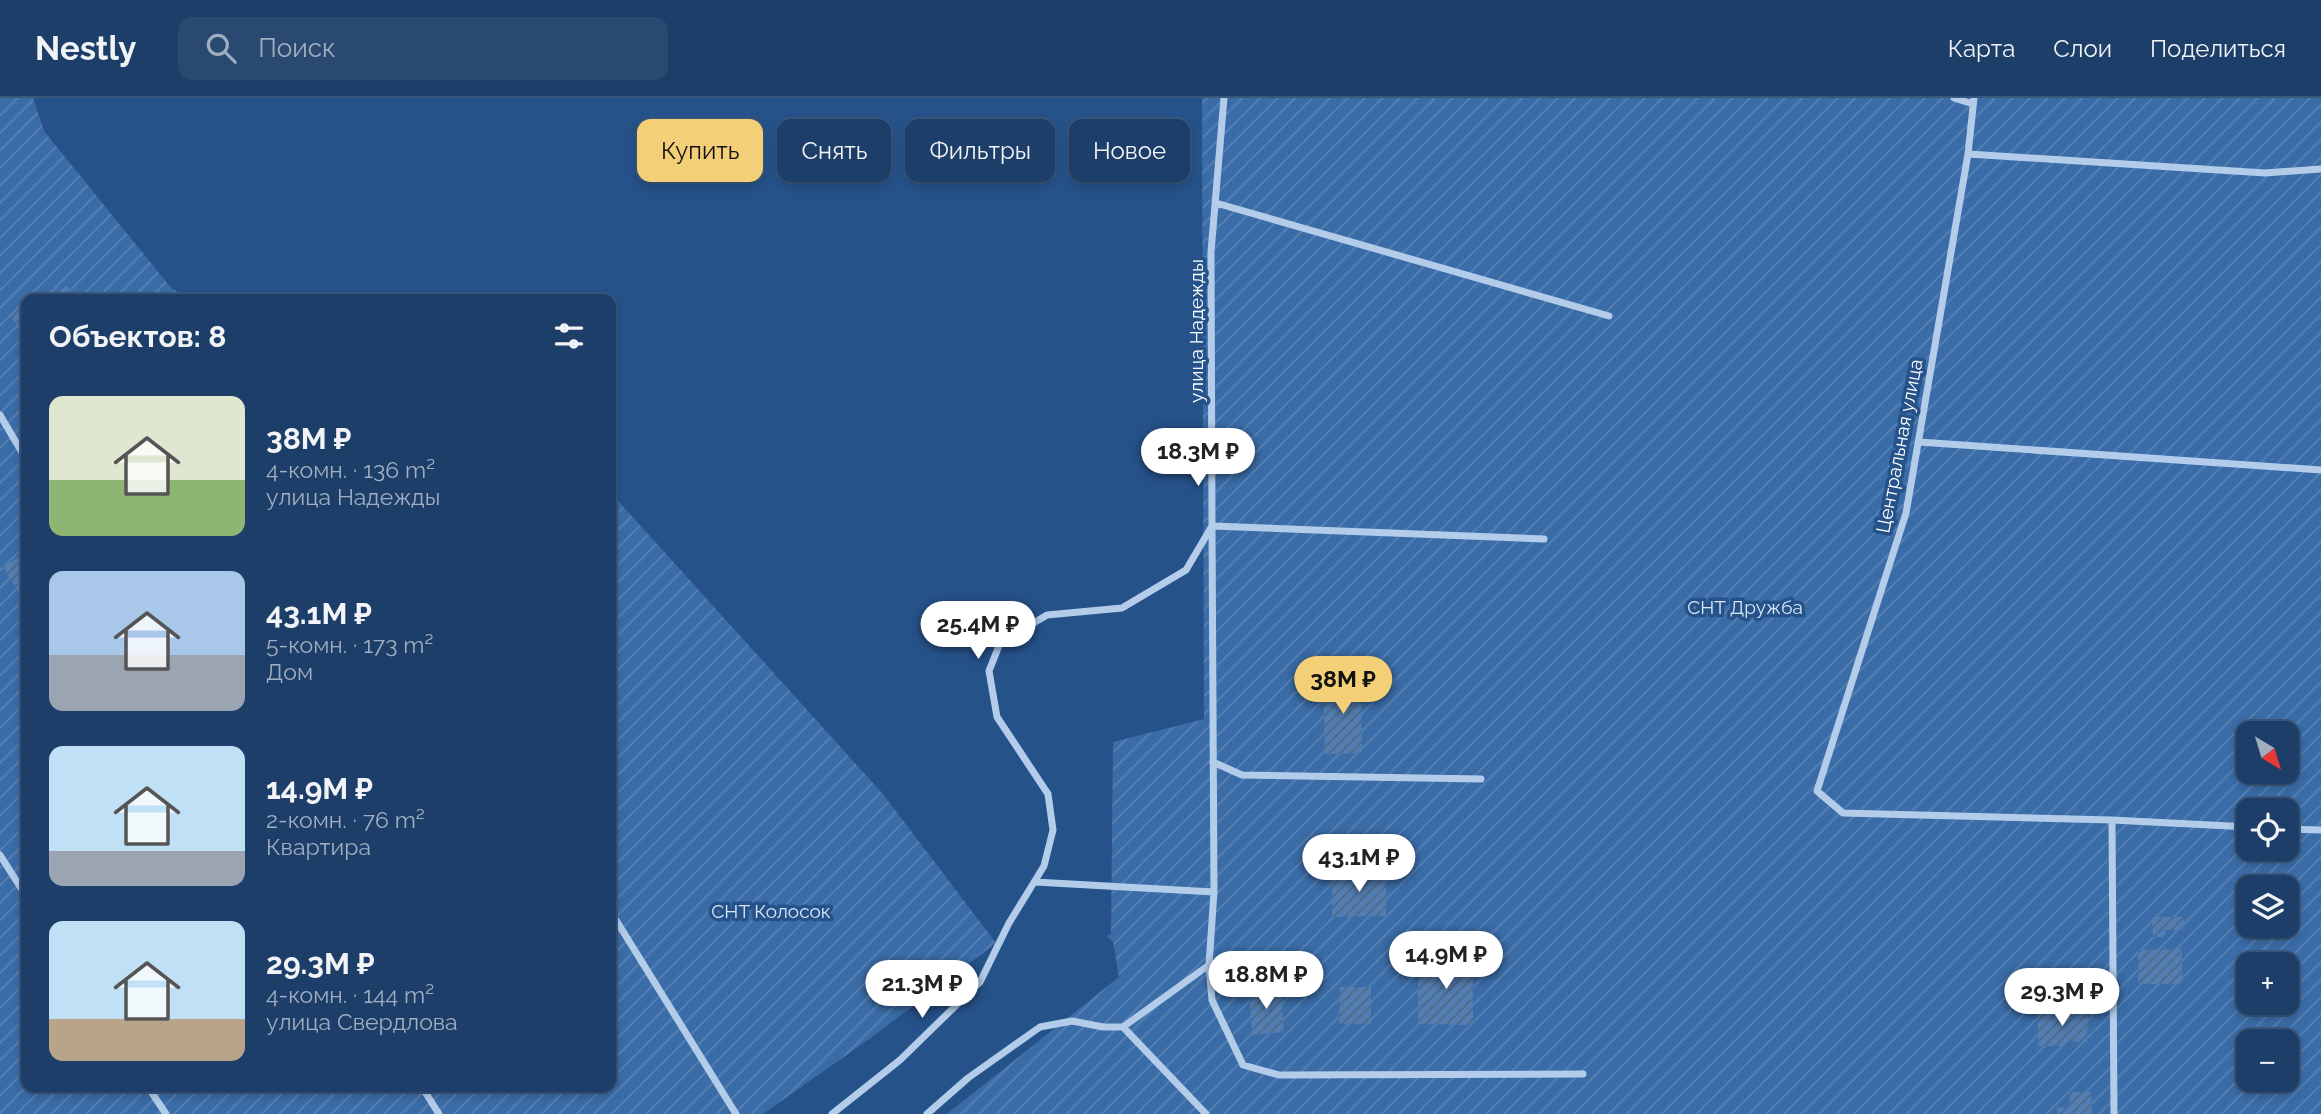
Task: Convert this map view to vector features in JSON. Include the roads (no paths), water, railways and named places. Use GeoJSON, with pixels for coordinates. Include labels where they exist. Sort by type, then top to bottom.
{"type":"FeatureCollection","features":[{"type":"Feature","properties":{"kind":"street","name":"улица Надежды"},"geometry":{"type":"LineString","coordinates":[[1224,98],[1211,252],[1214,892],[1209,965],[1212,1000],[1244,1065],[1279,1075],[1583,1074]]}},
{"type":"Feature","properties":{"kind":"street"},"geometry":{"type":"LineString","coordinates":[[1954,98],[1973,101]]}},
{"type":"Feature","properties":{"kind":"street","name":"Центральная улица"},"geometry":{"type":"LineString","coordinates":[[1973,101],[1968,154],[1906,513],[1817,791],[1843,813],[2112,820]]}},
{"type":"Feature","properties":{"kind":"street"},"geometry":{"type":"LineString","coordinates":[[1968,154],[2265,173],[2321,169]]}},
{"type":"Feature","properties":{"kind":"street"},"geometry":{"type":"LineString","coordinates":[[1216,203],[1609,316]]}},
{"type":"Feature","properties":{"kind":"street"},"geometry":{"type":"LineString","coordinates":[[0,415],[21,451]]}},
{"type":"Feature","properties":{"kind":"street"},"geometry":{"type":"LineString","coordinates":[[1919,442],[2321,470]]}},
{"type":"Feature","properties":{"kind":"street"},"geometry":{"type":"LineString","coordinates":[[832,1114],[901,1060],[980,982],[1010,923],[1044,866],[1053,830],[1048,794],[997,717],[989,671],[1000,643],[1047,615],[1122,608],[1186,570],[1212,526],[1544,539]]}},
{"type":"Feature","properties":{"kind":"street"},"geometry":{"type":"LineString","coordinates":[[1213,762],[1241,775],[1481,779]]}},
{"type":"Feature","properties":{"kind":"street"},"geometry":{"type":"LineString","coordinates":[[2115,1114],[2112,820],[2236,826]]}},
{"type":"Feature","properties":{"kind":"street"},"geometry":{"type":"LineString","coordinates":[[2299,829],[2321,830]]}},
{"type":"Feature","properties":{"kind":"street"},"geometry":{"type":"LineString","coordinates":[[0,855],[21,888]]}},
{"type":"Feature","properties":{"kind":"street"},"geometry":{"type":"LineString","coordinates":[[1035,882],[1214,892]]}},
{"type":"Feature","properties":{"kind":"street"},"geometry":{"type":"LineString","coordinates":[[616,920],[736,1114]]}},
{"type":"Feature","properties":{"kind":"street"},"geometry":{"type":"LineString","coordinates":[[927,1114],[968,1078],[1040,1027],[1072,1021],[1102,1027],[1123,1027],[1209,965]]}},
{"type":"Feature","properties":{"kind":"street"},"geometry":{"type":"LineString","coordinates":[[1123,1027],[1206,1114]]}},
{"type":"Feature","properties":{"kind":"street"},"geometry":{"type":"LineString","coordinates":[[151,1092],[166,1114]]}},
{"type":"Feature","properties":{"kind":"street"},"geometry":{"type":"LineString","coordinates":[[425,1092],[439,1114]]}},
{"type":"Feature","properties":{"kind":"park label","name":"СНТ Дружба"},"geometry":{"type":"Point","coordinates":[1745,607]}},
{"type":"Feature","properties":{"kind":"park label","name":"СНТ Колосок"},"geometry":{"type":"Point","coordinates":[771,911]}}]}
